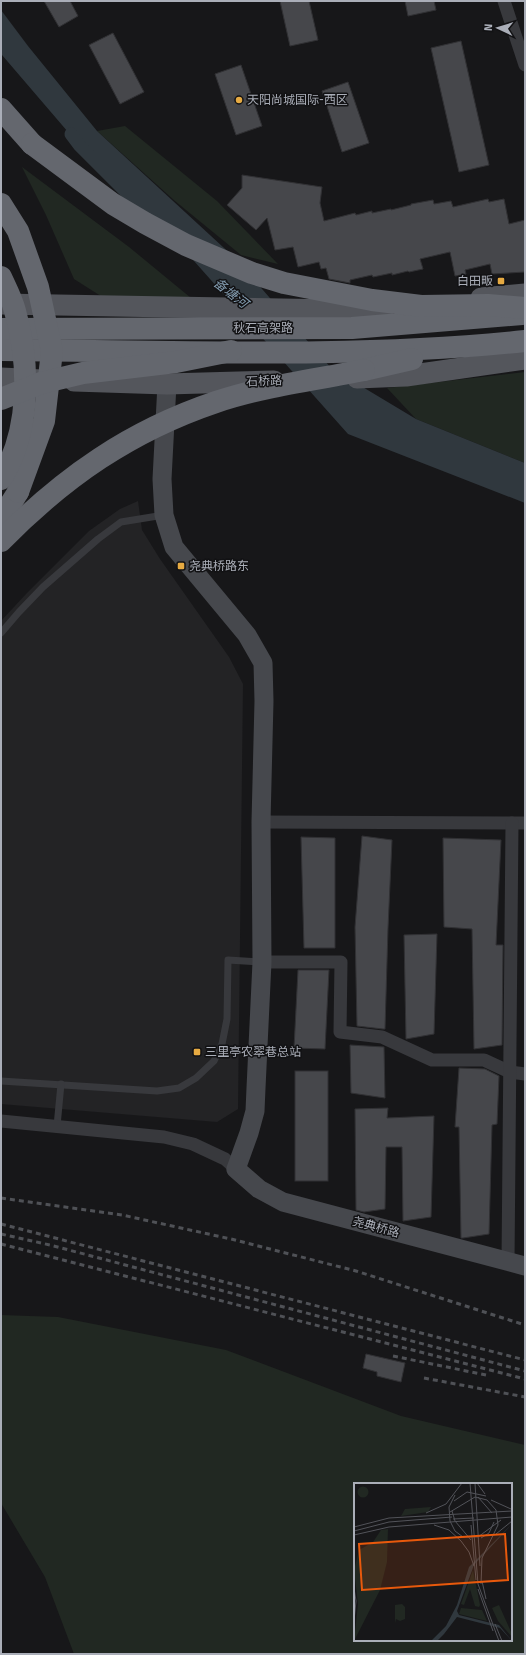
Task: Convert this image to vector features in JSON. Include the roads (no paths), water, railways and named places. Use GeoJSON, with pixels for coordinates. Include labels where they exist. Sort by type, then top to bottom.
{"type":"FeatureCollection","features":[{"type":"Feature","properties":{"kind":"highway"},"geometry":{"type":"LineString","coordinates":[[1,109],[32,144]]}},
{"type":"Feature","properties":{"kind":"highway"},"geometry":{"type":"LineString","coordinates":[[1,125],[32,144],[113,204],[186,245],[252,273],[284,283],[372,300],[421,306],[488,305],[525,308]]}},
{"type":"Feature","properties":{"kind":"highway"},"geometry":{"type":"LineString","coordinates":[[1,204],[18,232],[38,287],[52,351],[44,421],[18,492],[1,519]]}},
{"type":"Feature","properties":{"kind":"highway"},"geometry":{"type":"LineString","coordinates":[[1,277],[15,310],[21,338],[25,366],[25,400],[22,422],[16,445],[1,479]]}},
{"type":"Feature","properties":{"kind":"highway","name":"秋石高架路"},"geometry":{"type":"LineString","coordinates":[[1,329],[352,328],[525,314]]}},
{"type":"Feature","properties":{"kind":"highway","name":"秋石高架路"},"geometry":{"type":"LineString","coordinates":[[1,350],[319,352],[463,347],[525,341]]}},
{"type":"Feature","properties":{"kind":"highway"},"geometry":{"type":"LineString","coordinates":[[1,541],[48,496],[103,456],[174,418],[217,402],[260,391],[364,370],[463,347]]}},
{"type":"Feature","properties":{"kind":"highway"},"geometry":{"type":"LineString","coordinates":[[1,399],[41,383],[83,373],[176,362],[231,351]]}},
{"type":"Feature","properties":{"kind":"main road"},"geometry":{"type":"LineString","coordinates":[[1,304],[339,310],[525,294]]}},
{"type":"Feature","properties":{"kind":"main road","name":"石桥路"},"geometry":{"type":"LineString","coordinates":[[1,378],[167,384],[257,382],[406,376],[525,359]]}},
{"type":"Feature","properties":{"kind":"street"},"geometry":{"type":"LineString","coordinates":[[504,1],[525,65]]}},
{"type":"Feature","properties":{"kind":"street"},"geometry":{"type":"LineString","coordinates":[[1,1121],[164,1137],[193,1144],[225,1159],[236,1169],[255,1111],[262,962],[261,822],[264,701],[262,663],[247,635],[174,547],[164,515],[162,479],[167,384]]}},
{"type":"Feature","properties":{"kind":"street"},"geometry":{"type":"LineString","coordinates":[[261,822],[518,823],[510,1072],[516,1264]]}},
{"type":"Feature","properties":{"kind":"street"},"geometry":{"type":"LineString","coordinates":[[262,962],[341,962],[340,1032],[382,1037],[432,1060],[484,1060],[510,1072],[525,1074]]}},
{"type":"Feature","properties":{"kind":"street","name":"尧典桥路"},"geometry":{"type":"LineString","coordinates":[[236,1169],[259,1189],[283,1202],[516,1264]]}},
{"type":"Feature","properties":{"kind":"lane"},"geometry":{"type":"LineString","coordinates":[[1,634],[19,612],[43,587],[98,539],[121,522],[164,515]]}},
{"type":"Feature","properties":{"kind":"lane"},"geometry":{"type":"LineString","coordinates":[[1,1081],[157,1091],[179,1088],[196,1078],[214,1061],[222,1044],[227,1019],[228,960],[262,962]]}},
{"type":"Feature","properties":{"kind":"lane"},"geometry":{"type":"LineString","coordinates":[[57,1126],[61,1084]]}},
{"type":"Feature","properties":{"kind":"water"},"geometry":{"type":"Polygon","coordinates":[[[1,10],[28,46],[97,131],[236,259],[331,368],[416,419],[525,463],[525,503],[348,434],[186,252],[80,146],[2,55],[1,10]]]}},
{"type":"Feature","properties":{"kind":"waterway","name":"备塘河"},"geometry":{"type":"LineString","coordinates":[[71,134],[80,146],[153,219]]}},
{"type":"Feature","properties":{"kind":"railway"},"geometry":{"type":"LineString","coordinates":[[1,1198],[122,1215],[231,1239],[356,1271],[525,1325]]}},
{"type":"Feature","properties":{"kind":"railway"},"geometry":{"type":"LineString","coordinates":[[1,1224],[525,1360]]}},
{"type":"Feature","properties":{"kind":"railway"},"geometry":{"type":"LineString","coordinates":[[1,1234],[50,1245],[525,1371]]}},
{"type":"Feature","properties":{"kind":"railway"},"geometry":{"type":"LineString","coordinates":[[1,1244],[525,1379]]}},
{"type":"Feature","properties":{"kind":"railway"},"geometry":{"type":"LineString","coordinates":[[393,1356],[486,1375]]}},
{"type":"Feature","properties":{"kind":"railway"},"geometry":{"type":"LineString","coordinates":[[424,1378],[525,1397]]}},
{"type":"Feature","properties":{"kind":"place","name":"天阳尚城国际-西区"},"geometry":{"type":"Point","coordinates":[239,100]}},
{"type":"Feature","properties":{"kind":"place","name":"白田畈"},"geometry":{"type":"Point","coordinates":[501,281]}},
{"type":"Feature","properties":{"kind":"place","name":"尧典桥路东"},"geometry":{"type":"Point","coordinates":[181,566]}},
{"type":"Feature","properties":{"kind":"place","name":"三里亭农翠巷总站"},"geometry":{"type":"Point","coordinates":[197,1052]}}]}
